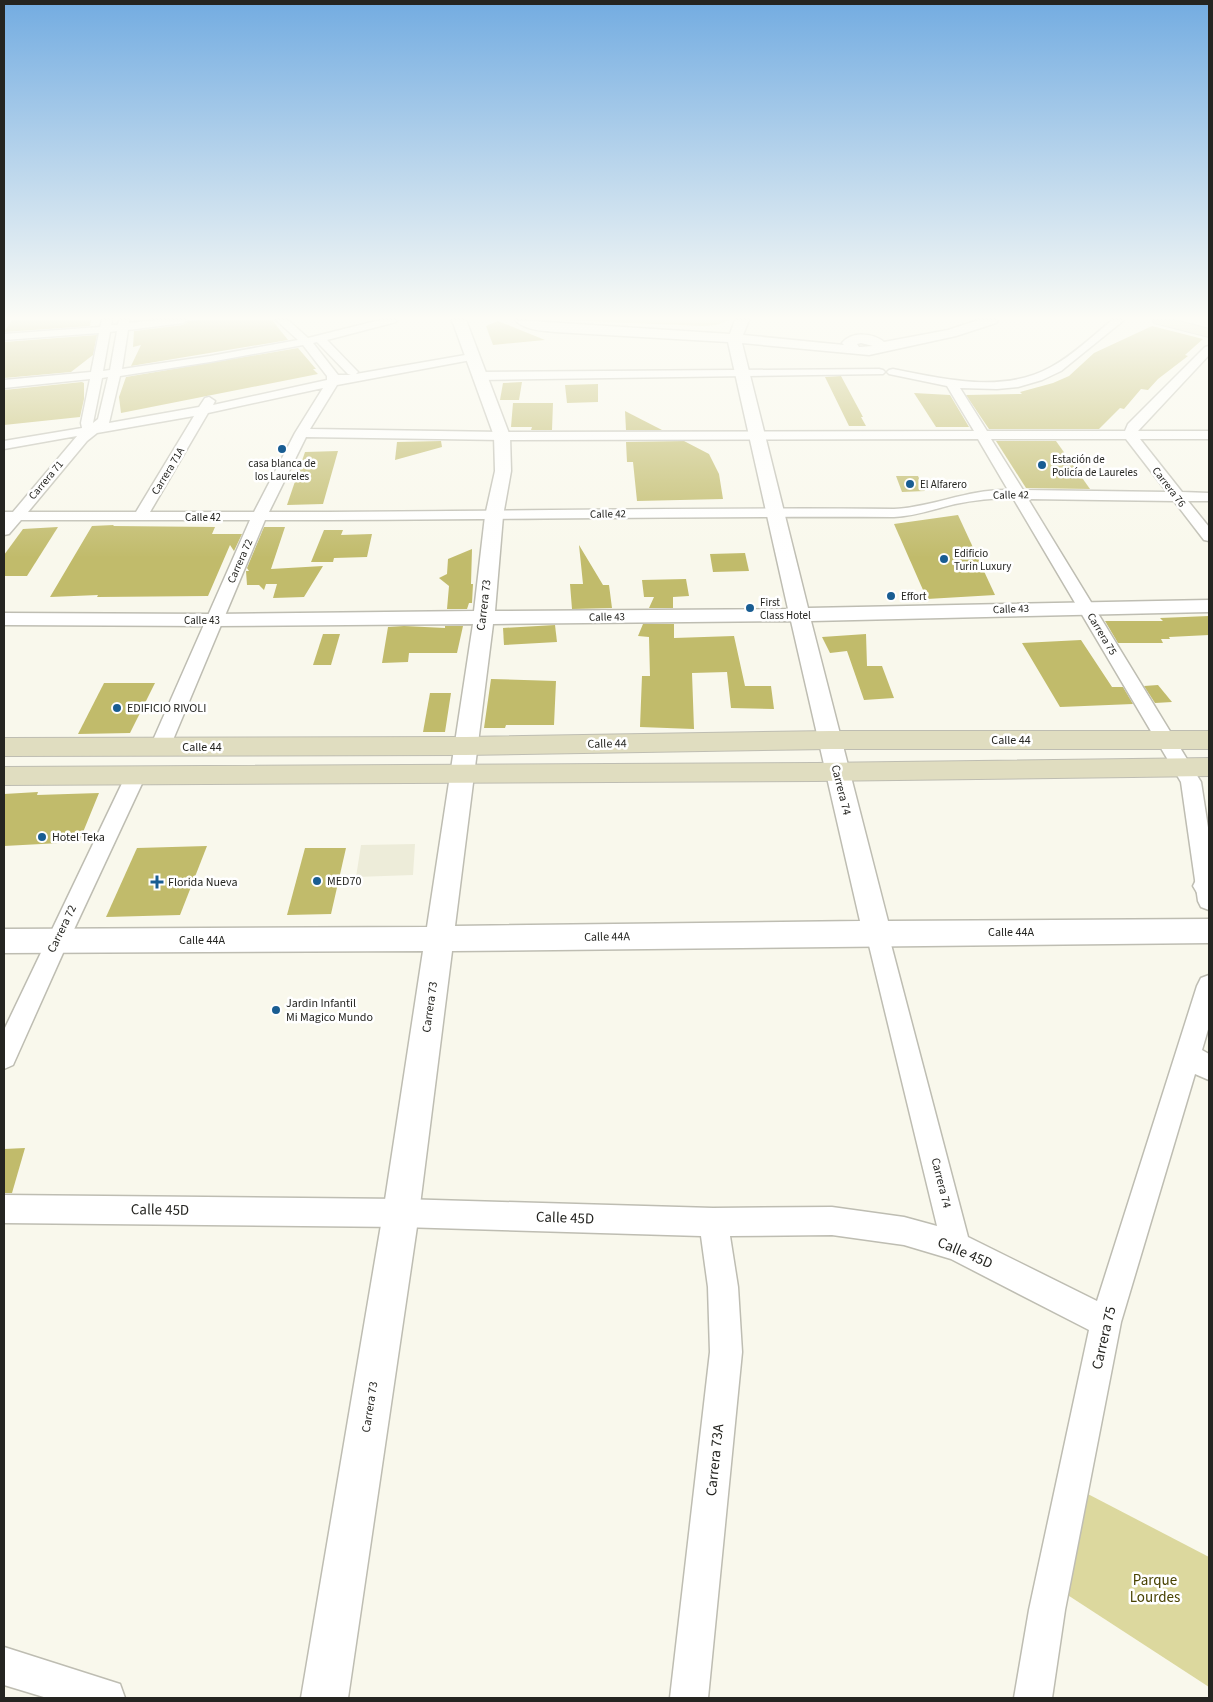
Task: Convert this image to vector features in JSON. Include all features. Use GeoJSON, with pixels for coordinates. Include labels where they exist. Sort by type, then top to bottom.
{"type":"FeatureCollection","features":[{"type":"Feature","properties":{"kind":"main road","name":"Calle 44"},"geometry":{"type":"LineString","coordinates":[[4,747],[465,746],[830,740],[1209,740]]}},
{"type":"Feature","properties":{"kind":"main road"},"geometry":{"type":"LineString","coordinates":[[4,776],[1209,767]]}},
{"type":"Feature","properties":{"kind":"street"},"geometry":{"type":"LineString","coordinates":[[88,427],[93,399]]}},
{"type":"Feature","properties":{"kind":"street"},"geometry":{"type":"LineString","coordinates":[[104,421],[109,399]]}},
{"type":"Feature","properties":{"kind":"street"},"geometry":{"type":"LineString","coordinates":[[4,445],[235,399]]}},
{"type":"Feature","properties":{"kind":"street","name":"Carrera 72"},"geometry":{"type":"LineString","coordinates":[[160,747],[259,517],[321,399]]}},
{"type":"Feature","properties":{"kind":"street","name":"Carrera 73"},"geometry":{"type":"LineString","coordinates":[[324,1698],[401,1213],[484,617],[494,516],[503,471],[502,436],[488,399]]}},
{"type":"Feature","properties":{"kind":"street","name":"Carrera 74"},"geometry":{"type":"LineString","coordinates":[[750,399],[836,770],[956,1246]]}},
{"type":"Feature","properties":{"kind":"street","name":"Carrera 75"},"geometry":{"type":"LineString","coordinates":[[961,399],[1191,782],[1209,892]]}},
{"type":"Feature","properties":{"kind":"street"},"geometry":{"type":"LineString","coordinates":[[1130,436],[1133,427],[1160,399]]}},
{"type":"Feature","properties":{"kind":"street"},"geometry":{"type":"LineString","coordinates":[[4,434],[88,427],[104,421],[208,405]]}},
{"type":"Feature","properties":{"kind":"street","name":"Carrera 71A"},"geometry":{"type":"LineString","coordinates":[[140,516],[208,405]]}},
{"type":"Feature","properties":{"kind":"street","name":"Carrera 71"},"geometry":{"type":"LineString","coordinates":[[4,531],[10,516],[88,427]]}},
{"type":"Feature","properties":{"kind":"street"},"geometry":{"type":"LineString","coordinates":[[302,433],[502,436],[1209,435]]}},
{"type":"Feature","properties":{"kind":"street","name":"Carrera 76"},"geometry":{"type":"LineString","coordinates":[[1130,436],[1209,537]]}},
{"type":"Feature","properties":{"kind":"street","name":"Calle 42"},"geometry":{"type":"LineString","coordinates":[[10,516],[494,516],[912,512],[955,500],[998,494],[1209,497]]}},
{"type":"Feature","properties":{"kind":"street","name":"Calle 43"},"geometry":{"type":"LineString","coordinates":[[4,619],[214,620],[800,615],[1209,606]]}},
{"type":"Feature","properties":{"kind":"street","name":"Carrera 72"},"geometry":{"type":"LineString","coordinates":[[4,1057],[57,940],[136,775]]}},
{"type":"Feature","properties":{"kind":"street","name":"Calle 44A"},"geometry":{"type":"LineString","coordinates":[[4,941],[440,939],[1209,931]]}},
{"type":"Feature","properties":{"kind":"street","name":"Carrera 75"},"geometry":{"type":"LineString","coordinates":[[1033,1698],[1048,1610],[1106,1322],[1199,1062],[1209,986]]}},
{"type":"Feature","properties":{"kind":"street","name":"Calle 45D"},"geometry":{"type":"LineString","coordinates":[[4,1209],[401,1213],[713,1222],[832,1221],[904,1231],[956,1246],[1106,1322]]}},
{"type":"Feature","properties":{"kind":"street","name":"Carrera 73A"},"geometry":{"type":"LineString","coordinates":[[689,1698],[726,1352],[723,1287],[713,1222]]}},
{"type":"Feature","properties":{"kind":"street"},"geometry":{"type":"LineString","coordinates":[[4,1666],[106,1698]]}},
{"type":"Feature","properties":{"kind":"shaded area"},"geometry":{"type":"Polygon","coordinates":[[[415,844],[413,875],[356,877],[361,845],[415,844]]]}},
{"type":"Feature","properties":{"kind":"green space","name":"Parque Lourdes"},"geometry":{"type":"Polygon","coordinates":[[[1084,1492],[1209,1557],[1209,1687],[1063,1592],[1084,1492]]]}},
{"type":"Feature","properties":{"kind":"building"},"geometry":{"type":"Polygon","coordinates":[[[4,399],[84,399],[80,417],[4,425],[4,399]]]}},
{"type":"Feature","properties":{"kind":"building"},"geometry":{"type":"Polygon","coordinates":[[[119,399],[190,399],[121,413],[119,399]]]}},
{"type":"Feature","properties":{"kind":"building"},"geometry":{"type":"Polygon","coordinates":[[[567,399],[598,399],[598,402],[567,403],[567,399]]]}},
{"type":"Feature","properties":{"kind":"building"},"geometry":{"type":"Polygon","coordinates":[[[836,399],[854,399],[866,426],[849,426],[836,399]]]}},
{"type":"Feature","properties":{"kind":"building"},"geometry":{"type":"Polygon","coordinates":[[[918,399],[953,399],[969,427],[936,427],[918,399]]]}},
{"type":"Feature","properties":{"kind":"building"},"geometry":{"type":"Polygon","coordinates":[[[969,399],[1132,399],[1124,409],[1120,408],[1099,429],[989,429],[969,399]]]}},
{"type":"Feature","properties":{"kind":"building"},"geometry":{"type":"Polygon","coordinates":[[[513,403],[553,403],[552,430],[531,430],[532,427],[511,427],[513,403]]]}},
{"type":"Feature","properties":{"kind":"building"},"geometry":{"type":"Polygon","coordinates":[[[625,411],[662,430],[626,430],[625,411]]]}},
{"type":"Feature","properties":{"kind":"building"},"geometry":{"type":"Polygon","coordinates":[[[441,441],[442,447],[395,460],[397,442],[441,441]]]}},
{"type":"Feature","properties":{"kind":"building"},"geometry":{"type":"Polygon","coordinates":[[[684,441],[709,454],[719,474],[723,499],[637,501],[633,462],[627,462],[626,442],[684,441]]]}},
{"type":"Feature","properties":{"kind":"building","name":"Estación de Policía de Laureles"},"geometry":{"type":"Polygon","coordinates":[[[996,441],[1056,441],[1090,489],[1026,488],[996,441]]]}},
{"type":"Feature","properties":{"kind":"building"},"geometry":{"type":"Polygon","coordinates":[[[338,451],[323,504],[287,505],[305,452],[338,451]]]}},
{"type":"Feature","properties":{"kind":"building","name":"El Alfarero"},"geometry":{"type":"Polygon","coordinates":[[[896,476],[918,476],[925,491],[902,492],[896,476]]]}},
{"type":"Feature","properties":{"kind":"building","name":"Edificio Turin Luxury"},"geometry":{"type":"Polygon","coordinates":[[[958,515],[995,595],[927,599],[894,524],[958,515]]]}},
{"type":"Feature","properties":{"kind":"building"},"geometry":{"type":"Polygon","coordinates":[[[92,526],[215,527],[212,534],[242,534],[234,551],[230,545],[208,596],[97,597],[98,595],[50,597],[92,526]]]}},
{"type":"Feature","properties":{"kind":"building"},"geometry":{"type":"Polygon","coordinates":[[[58,527],[27,576],[4,576],[4,555],[23,529],[58,527]]]}},
{"type":"Feature","properties":{"kind":"building"},"geometry":{"type":"Polygon","coordinates":[[[264,527],[285,527],[271,569],[323,566],[304,597],[273,598],[277,584],[266,584],[264,590],[259,585],[247,585],[246,571],[249,571],[247,568],[264,527]]]}},
{"type":"Feature","properties":{"kind":"building"},"geometry":{"type":"Polygon","coordinates":[[[324,530],[343,530],[341,535],[372,534],[367,557],[334,558],[333,562],[311,562],[324,530]]]}},
{"type":"Feature","properties":{"kind":"building"},"geometry":{"type":"Polygon","coordinates":[[[579,545],[603,585],[609,585],[612,608],[572,609],[570,584],[583,584],[579,545]]]}},
{"type":"Feature","properties":{"kind":"building"},"geometry":{"type":"Polygon","coordinates":[[[472,549],[472,603],[469,603],[467,609],[447,609],[449,586],[439,578],[447,574],[448,559],[472,549]]]}},
{"type":"Feature","properties":{"kind":"building"},"geometry":{"type":"Polygon","coordinates":[[[745,553],[749,571],[713,572],[710,554],[745,553]]]}},
{"type":"Feature","properties":{"kind":"building"},"geometry":{"type":"Polygon","coordinates":[[[686,579],[689,596],[673,597],[673,608],[649,608],[654,597],[644,597],[642,580],[686,579]]]}},
{"type":"Feature","properties":{"kind":"building"},"geometry":{"type":"Polygon","coordinates":[[[1209,616],[1209,635],[1169,637],[1170,639],[1161,639],[1163,643],[1118,643],[1105,621],[1163,621],[1160,618],[1209,616]]]}},
{"type":"Feature","properties":{"kind":"building"},"geometry":{"type":"Polygon","coordinates":[[[643,624],[674,624],[674,638],[734,636],[745,686],[771,686],[774,709],[731,708],[727,672],[692,673],[694,729],[640,727],[642,676],[650,676],[649,637],[638,636],[643,624]]]}},
{"type":"Feature","properties":{"kind":"building"},"geometry":{"type":"Polygon","coordinates":[[[555,625],[557,642],[504,645],[503,628],[555,625]]]}},
{"type":"Feature","properties":{"kind":"building"},"geometry":{"type":"Polygon","coordinates":[[[445,626],[463,626],[457,653],[409,653],[408,662],[382,663],[388,627],[445,628],[445,626]]]}},
{"type":"Feature","properties":{"kind":"building"},"geometry":{"type":"Polygon","coordinates":[[[323,634],[340,634],[331,665],[313,665],[323,634]]]}},
{"type":"Feature","properties":{"kind":"building"},"geometry":{"type":"Polygon","coordinates":[[[866,634],[867,666],[882,666],[894,698],[864,700],[847,651],[830,653],[822,637],[866,634]]]}},
{"type":"Feature","properties":{"kind":"building"},"geometry":{"type":"Polygon","coordinates":[[[1081,640],[1112,687],[1123,687],[1133,704],[1060,707],[1022,643],[1081,640]]]}},
{"type":"Feature","properties":{"kind":"building"},"geometry":{"type":"Polygon","coordinates":[[[491,679],[556,681],[554,725],[506,725],[505,728],[484,728],[491,679]]]}},
{"type":"Feature","properties":{"kind":"building","name":"EDIFICIO RIVOLI"},"geometry":{"type":"Polygon","coordinates":[[[104,683],[155,683],[130,733],[78,734],[104,683]]]}},
{"type":"Feature","properties":{"kind":"building"},"geometry":{"type":"Polygon","coordinates":[[[1158,685],[1172,702],[1155,703],[1144,686],[1158,685]]]}},
{"type":"Feature","properties":{"kind":"building"},"geometry":{"type":"Polygon","coordinates":[[[430,693],[451,693],[445,732],[423,732],[430,693]]]}},
{"type":"Feature","properties":{"kind":"building"},"geometry":{"type":"Polygon","coordinates":[[[38,792],[37,795],[99,793],[79,842],[4,846],[4,794],[38,792]]]}},
{"type":"Feature","properties":{"kind":"building","name":"Florida Nueva"},"geometry":{"type":"Polygon","coordinates":[[[207,846],[180,915],[106,917],[137,848],[207,846]]]}},
{"type":"Feature","properties":{"kind":"building","name":"MED70"},"geometry":{"type":"Polygon","coordinates":[[[305,848],[346,848],[331,914],[287,915],[305,848]]]}},
{"type":"Feature","properties":{"kind":"building"},"geometry":{"type":"Polygon","coordinates":[[[25,1148],[12,1193],[4,1193],[4,1149],[25,1148]]]}},
{"type":"Feature","properties":{"kind":"place","name":"casa blanca de los Laureles"},"geometry":{"type":"Point","coordinates":[282,449]}},
{"type":"Feature","properties":{"kind":"place","name":"Estación de Policía de Laureles"},"geometry":{"type":"Point","coordinates":[1042,465]}},
{"type":"Feature","properties":{"kind":"place","name":"El Alfarero"},"geometry":{"type":"Point","coordinates":[910,484]}},
{"type":"Feature","properties":{"kind":"place","name":"Edificio Turin Luxury"},"geometry":{"type":"Point","coordinates":[944,559]}},
{"type":"Feature","properties":{"kind":"place","name":"Effort"},"geometry":{"type":"Point","coordinates":[891,596]}},
{"type":"Feature","properties":{"kind":"place","name":"First Class Hotel"},"geometry":{"type":"Point","coordinates":[750,608]}},
{"type":"Feature","properties":{"kind":"place","name":"EDIFICIO RIVOLI"},"geometry":{"type":"Point","coordinates":[117,708]}},
{"type":"Feature","properties":{"kind":"place","name":"Hotel Teka"},"geometry":{"type":"Point","coordinates":[42,837]}},
{"type":"Feature","properties":{"kind":"place","name":"MED70"},"geometry":{"type":"Point","coordinates":[317,881]}},
{"type":"Feature","properties":{"kind":"place","name":"Florida Nueva"},"geometry":{"type":"Point","coordinates":[157,882]}},
{"type":"Feature","properties":{"kind":"place","name":"Jardin Infantil Mi Magico Mundo"},"geometry":{"type":"Point","coordinates":[276,1010]}}]}
